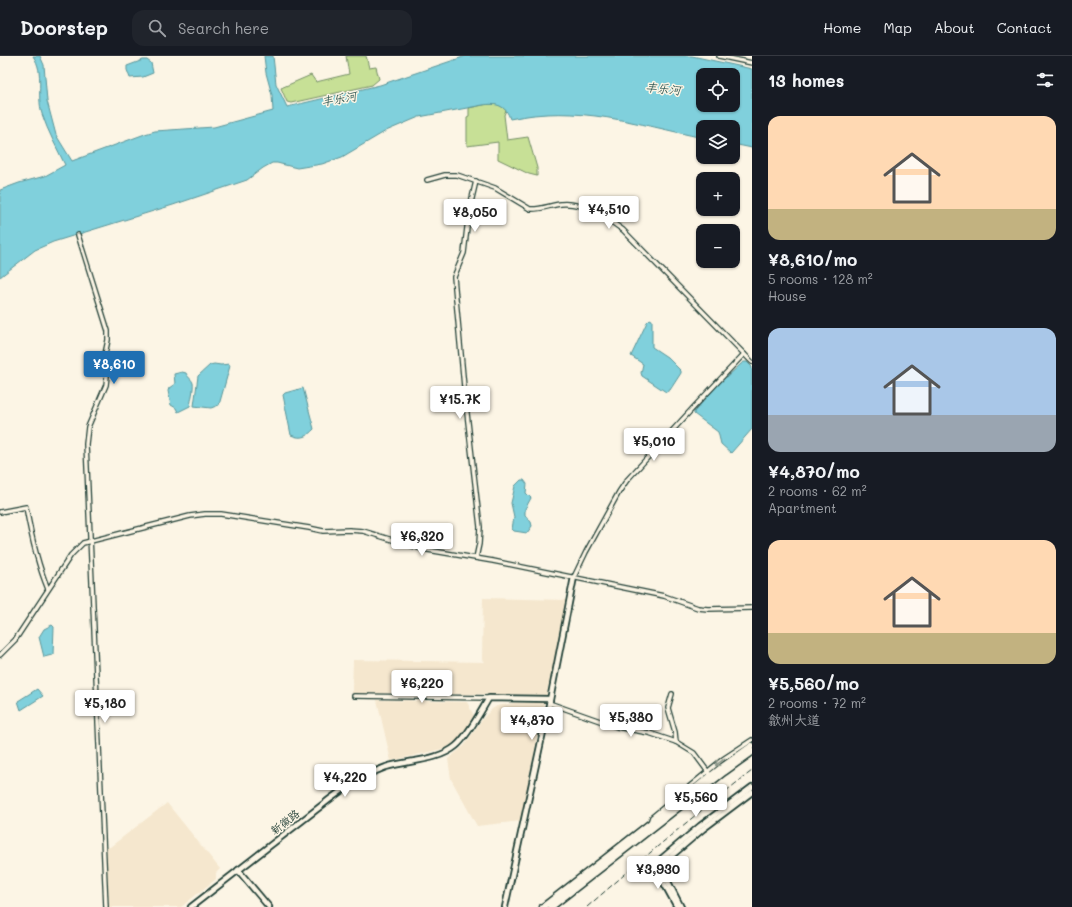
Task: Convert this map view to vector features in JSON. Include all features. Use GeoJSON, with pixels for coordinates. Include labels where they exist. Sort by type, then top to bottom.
{"type":"FeatureCollection","features":[{"type":"Feature","properties":{"kind":"highway"},"geometry":{"type":"LineString","coordinates":[[543,907],[649,825],[666,815],[710,774],[752,746]]}},
{"type":"Feature","properties":{"kind":"highway"},"geometry":{"type":"LineString","coordinates":[[551,907],[666,815],[752,752]]}},
{"type":"Feature","properties":{"kind":"street"},"geometry":{"type":"LineString","coordinates":[[718,56],[752,62]]}},
{"type":"Feature","properties":{"kind":"street"},"geometry":{"type":"LineString","coordinates":[[427,180],[451,174],[458,175],[495,188],[527,208],[536,209],[552,205],[574,204],[582,206],[608,220],[623,230],[752,362]]}},
{"type":"Feature","properties":{"kind":"street"},"geometry":{"type":"LineString","coordinates":[[476,181],[464,253],[454,278],[464,388],[480,527],[476,558]]}},
{"type":"Feature","properties":{"kind":"street"},"geometry":{"type":"LineString","coordinates":[[78,235],[108,332],[102,368],[107,376],[106,385],[88,427],[86,439],[106,907]]}},
{"type":"Feature","properties":{"kind":"street"},"geometry":{"type":"LineString","coordinates":[[505,907],[550,701],[574,577],[586,552],[623,486],[744,354]]}},
{"type":"Feature","properties":{"kind":"street"},"geometry":{"type":"LineString","coordinates":[[0,512],[26,507],[35,550],[48,589]]}},
{"type":"Feature","properties":{"kind":"street"},"geometry":{"type":"LineString","coordinates":[[0,655],[15,640],[74,551],[83,543],[190,516],[210,514],[322,531],[363,531],[422,549],[574,577],[664,596],[698,608],[752,608]]}},
{"type":"Feature","properties":{"kind":"street"},"geometry":{"type":"LineString","coordinates":[[672,694],[668,708],[675,732],[676,742]]}},
{"type":"Feature","properties":{"kind":"street"},"geometry":{"type":"LineString","coordinates":[[354,696],[489,698],[550,701],[617,728],[648,733],[676,742],[694,753],[710,774]]}},
{"type":"Feature","properties":{"kind":"street","name":"新徽路"},"geometry":{"type":"LineString","coordinates":[[191,907],[330,799],[354,783],[386,767],[441,754],[455,747],[462,741],[489,698]]}},
{"type":"Feature","properties":{"kind":"street"},"geometry":{"type":"LineString","coordinates":[[649,825],[652,816],[710,774],[752,740]]}},
{"type":"Feature","properties":{"kind":"street"},"geometry":{"type":"LineString","coordinates":[[658,866],[700,826],[752,787]]}},
{"type":"Feature","properties":{"kind":"street"},"geometry":{"type":"LineString","coordinates":[[658,866],[703,829],[752,792]]}},
{"type":"Feature","properties":{"kind":"street"},"geometry":{"type":"LineString","coordinates":[[658,866],[676,907]]}},
{"type":"Feature","properties":{"kind":"street"},"geometry":{"type":"LineString","coordinates":[[658,866],[681,907]]}},
{"type":"Feature","properties":{"kind":"street"},"geometry":{"type":"LineString","coordinates":[[238,870],[269,907]]}},
{"type":"Feature","properties":{"kind":"shaded area"},"geometry":{"type":"Polygon","coordinates":[[[483,598],[567,600],[547,695],[352,693],[353,660],[485,662],[482,659],[483,598]]]}},
{"type":"Feature","properties":{"kind":"shaded area"},"geometry":{"type":"Polygon","coordinates":[[[377,700],[467,702],[474,716],[457,742],[446,748],[391,761],[377,700]]]}},
{"type":"Feature","properties":{"kind":"shaded area"},"geometry":{"type":"Polygon","coordinates":[[[514,703],[544,703],[521,821],[477,826],[451,779],[448,759],[464,746],[483,718],[492,709],[497,706],[514,703]]]}},
{"type":"Feature","properties":{"kind":"shaded area"},"geometry":{"type":"Polygon","coordinates":[[[167,803],[220,869],[216,873],[216,879],[181,907],[109,907],[106,848],[110,847],[167,803]]]}},
{"type":"Feature","properties":{"kind":"green space"},"geometry":{"type":"Polygon","coordinates":[[[346,56],[366,56],[369,68],[376,67],[379,79],[372,85],[291,103],[287,102],[281,88],[311,75],[316,82],[349,74],[346,56]]]}},
{"type":"Feature","properties":{"kind":"green space"},"geometry":{"type":"Polygon","coordinates":[[[488,104],[498,104],[506,110],[504,115],[507,140],[528,137],[537,168],[537,176],[529,174],[498,159],[498,142],[467,146],[467,117],[469,116],[469,108],[488,104]]]}},
{"type":"Feature","properties":{"kind":"water","name":"丰乐河"},"geometry":{"type":"Polygon","coordinates":[[[33,56],[40,56],[44,65],[47,101],[56,135],[72,161],[155,131],[214,127],[273,111],[272,95],[266,73],[264,56],[273,56],[276,84],[287,107],[380,85],[466,56],[692,56],[752,69],[752,148],[740,145],[740,120],[696,120],[696,136],[631,122],[583,115],[535,115],[510,119],[506,111],[500,106],[492,104],[483,105],[419,117],[386,131],[342,157],[322,164],[297,168],[272,163],[247,180],[173,205],[53,242],[35,250],[0,277],[0,190],[45,176],[65,165],[42,114],[40,106],[39,69],[33,56]]]}},
{"type":"Feature","properties":{"kind":"water"},"geometry":{"type":"Polygon","coordinates":[[[147,60],[151,63],[153,73],[143,77],[130,78],[127,66],[147,60]]]}},
{"type":"Feature","properties":{"kind":"water"},"geometry":{"type":"Polygon","coordinates":[[[650,319],[652,320],[652,347],[667,357],[681,371],[670,390],[666,392],[642,376],[641,373],[643,364],[631,356],[647,322],[650,319]]]}},
{"type":"Feature","properties":{"kind":"water"},"geometry":{"type":"Polygon","coordinates":[[[744,362],[747,362],[752,367],[752,429],[731,453],[721,444],[718,432],[694,414],[694,412],[725,376],[727,377],[744,362]]]}},
{"type":"Feature","properties":{"kind":"water"},"geometry":{"type":"Polygon","coordinates":[[[229,364],[230,366],[219,405],[211,408],[194,406],[198,376],[210,365],[229,364]]]}},
{"type":"Feature","properties":{"kind":"water"},"geometry":{"type":"Polygon","coordinates":[[[182,372],[186,373],[192,380],[193,388],[190,406],[178,412],[176,408],[171,405],[168,391],[169,388],[175,384],[174,374],[182,372]]]}},
{"type":"Feature","properties":{"kind":"water"},"geometry":{"type":"Polygon","coordinates":[[[303,388],[314,429],[307,435],[298,437],[291,435],[283,395],[285,393],[303,388]]]}},
{"type":"Feature","properties":{"kind":"water"},"geometry":{"type":"Polygon","coordinates":[[[521,480],[524,480],[527,484],[526,493],[531,498],[525,509],[525,515],[531,522],[532,526],[527,533],[514,531],[512,529],[514,517],[511,503],[515,486],[521,480]]]}},
{"type":"Feature","properties":{"kind":"water"},"geometry":{"type":"Polygon","coordinates":[[[52,625],[54,627],[53,654],[44,657],[39,637],[44,629],[52,625]]]}},
{"type":"Feature","properties":{"kind":"water"},"geometry":{"type":"Polygon","coordinates":[[[37,689],[43,696],[21,710],[18,701],[37,689]]]}},
{"type":"Feature","properties":{"kind":"railway"},"geometry":{"type":"LineString","coordinates":[[587,907],[668,838],[752,771]]}}]}
